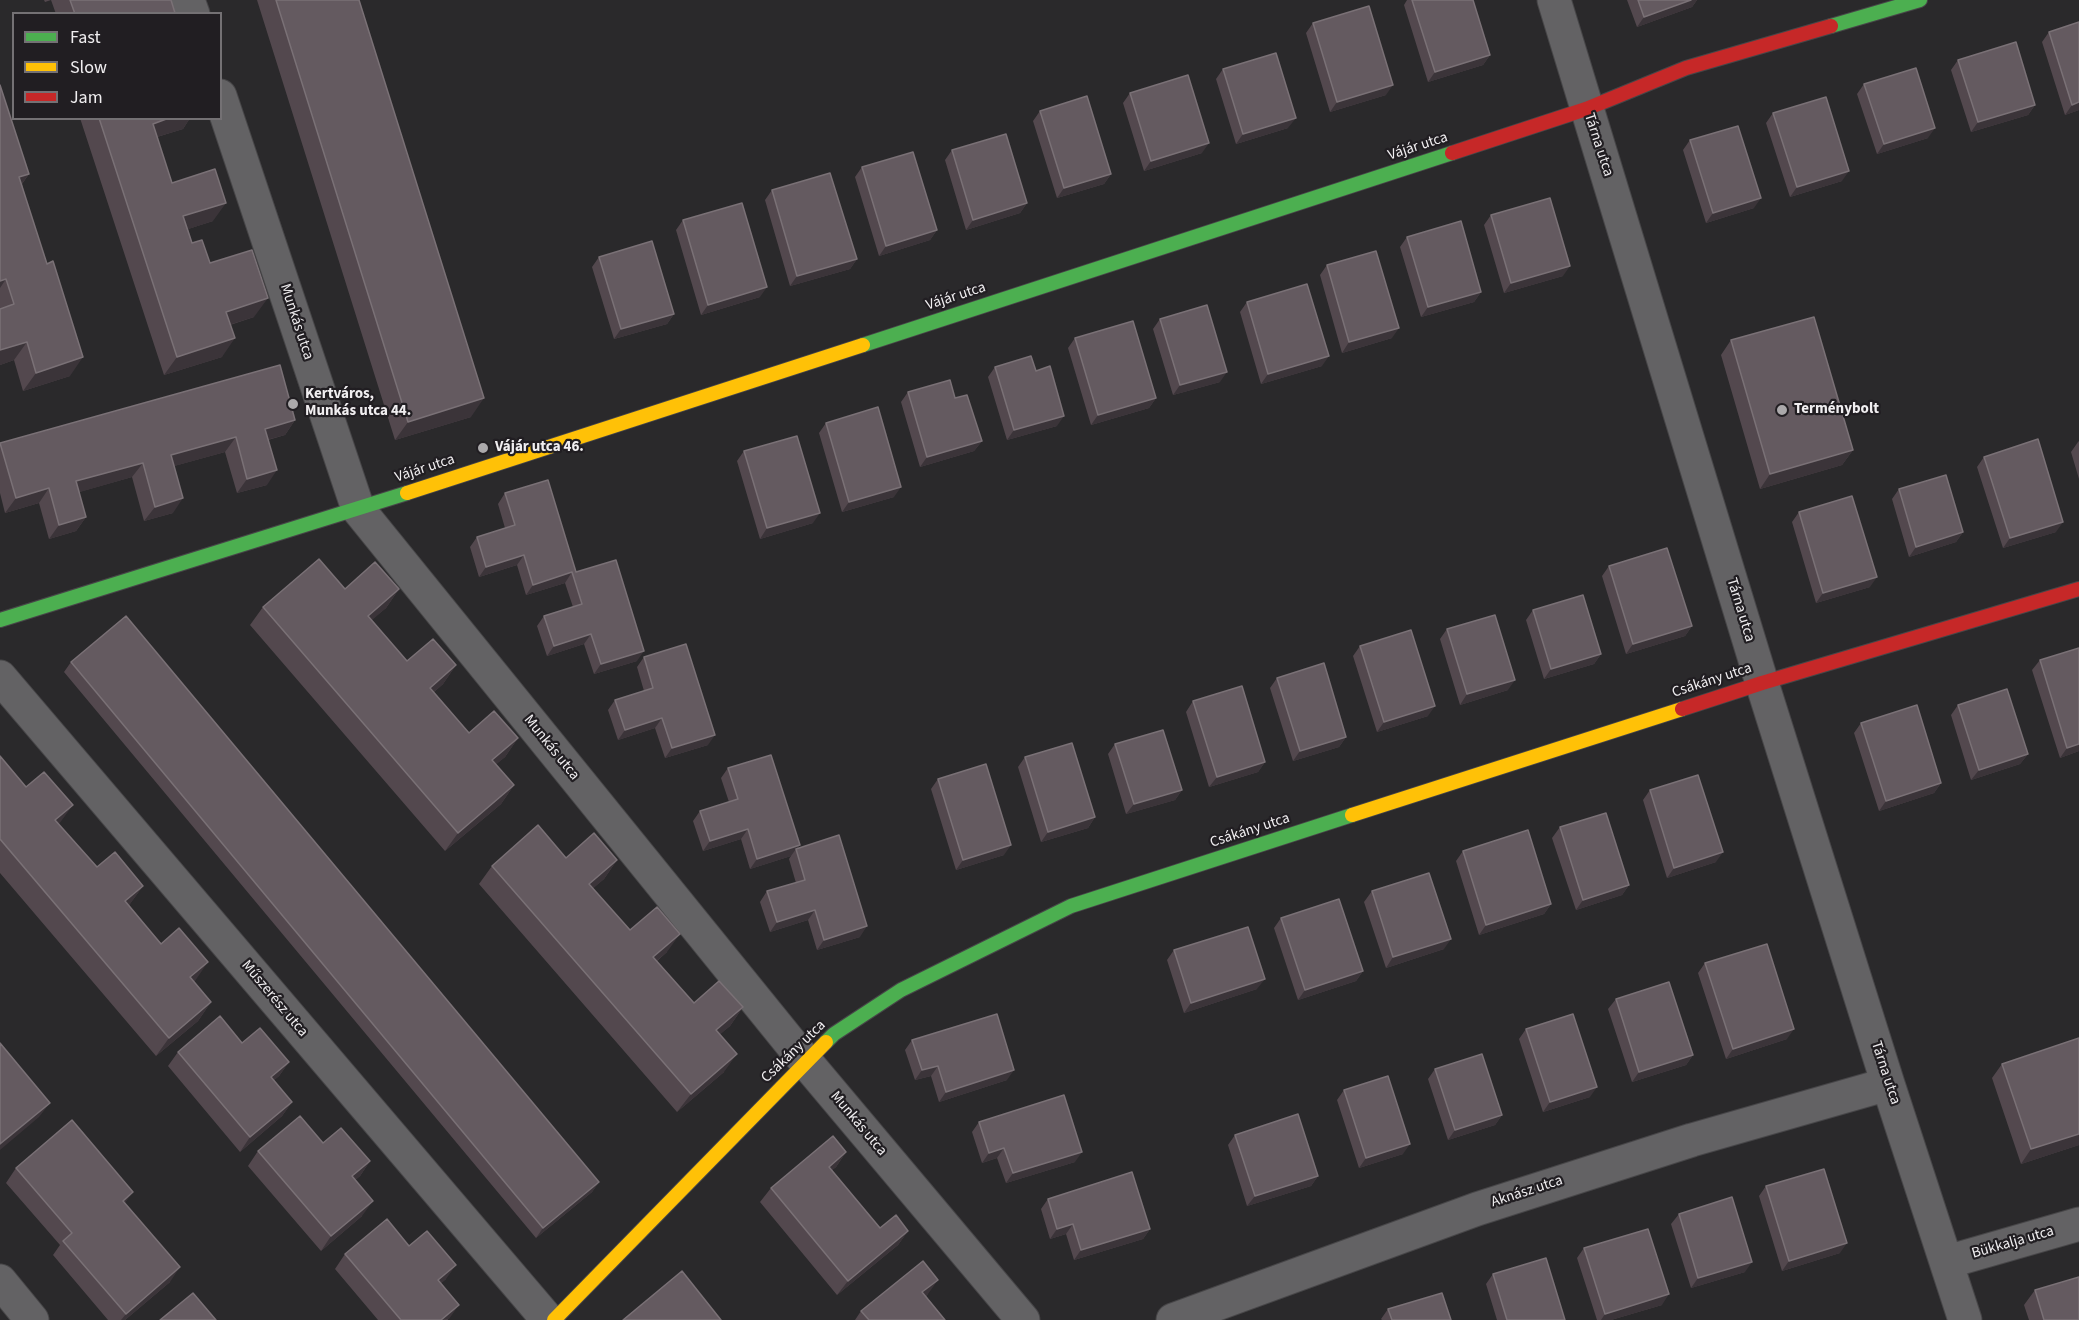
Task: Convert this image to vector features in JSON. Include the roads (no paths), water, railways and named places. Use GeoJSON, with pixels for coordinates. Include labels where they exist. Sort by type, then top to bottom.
{"type":"FeatureCollection","features":[{"type":"Feature","properties":{"kind":"street","name":"Tárna utca"},"geometry":{"type":"LineString","coordinates":[[1554,0],[1762,682],[1888,1084],[1965,1320]]}},
{"type":"Feature","properties":{"kind":"street","name":"Vájár utca"},"geometry":{"type":"LineString","coordinates":[[0,620],[358,509],[1586,110],[1686,68],[1920,0]]}},
{"type":"Feature","properties":{"kind":"street","name":"Munkás utca"},"geometry":{"type":"LineString","coordinates":[[222,102],[358,509],[806,1062],[1023,1320]]}},
{"type":"Feature","properties":{"kind":"street","name":"Csákány utca"},"geometry":{"type":"LineString","coordinates":[[554,1320],[834,1034],[901,990],[1071,906],[1762,682],[2079,590]]}},
{"type":"Feature","properties":{"kind":"street","name":"Műszerész utca"},"geometry":{"type":"LineString","coordinates":[[0,677],[548,1320]]}},
{"type":"Feature","properties":{"kind":"street","name":"Aknász utca"},"geometry":{"type":"LineString","coordinates":[[1173,1320],[1488,1205],[1692,1140],[1888,1084]]}},
{"type":"Feature","properties":{"kind":"street","name":"Bükkalja utca"},"geometry":{"type":"LineString","coordinates":[[1947,1262],[2079,1224]]}},
{"type":"Feature","properties":{"kind":"street"},"geometry":{"type":"LineString","coordinates":[[0,1281],[32,1320]]}},
{"type":"Feature","properties":{"kind":"place","name":"Kertváros, Munkás utca 44."},"geometry":{"type":"Point","coordinates":[293,404]}},
{"type":"Feature","properties":{"kind":"place","name":"Terménybolt"},"geometry":{"type":"Point","coordinates":[1782,410]}},
{"type":"Feature","properties":{"kind":"place","name":"Vájár utca 46."},"geometry":{"type":"Point","coordinates":[483,448]}}]}
